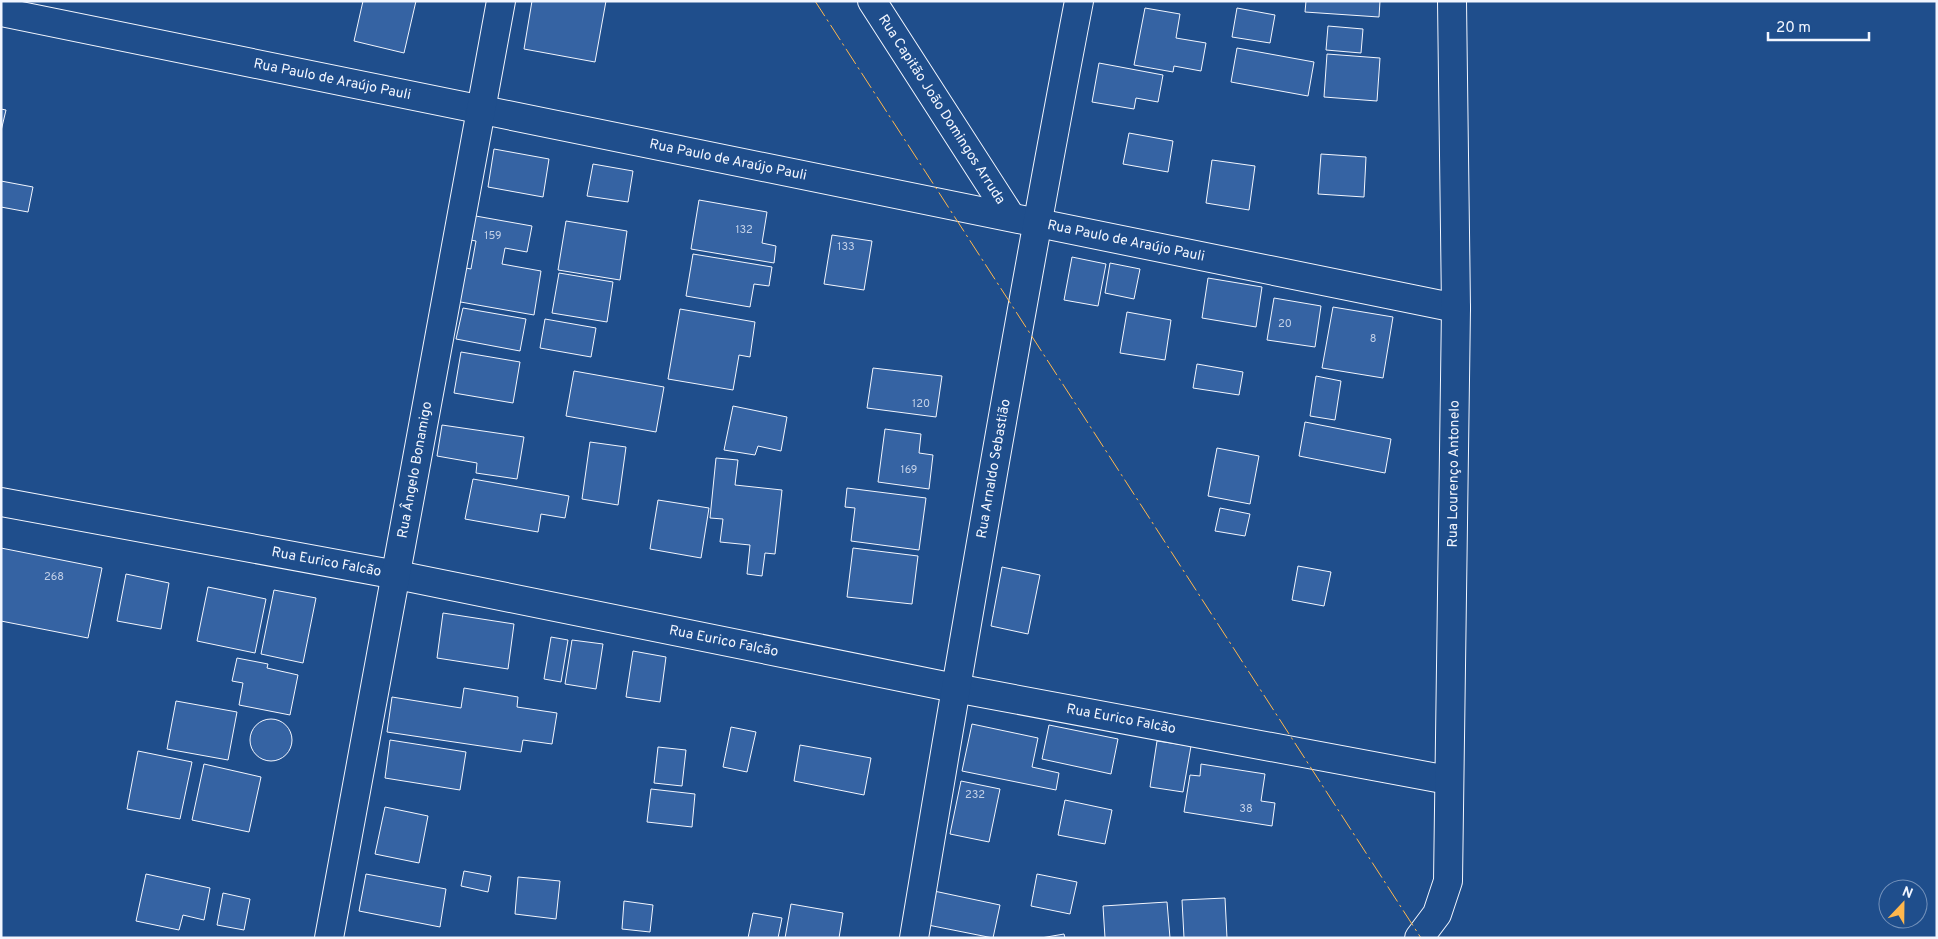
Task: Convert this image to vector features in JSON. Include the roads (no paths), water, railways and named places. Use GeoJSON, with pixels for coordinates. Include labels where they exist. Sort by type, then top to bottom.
{"type":"FeatureCollection","features":[{"type":"Feature","properties":{"kind":"street","name":"Rua Ângelo Bonamigo"},"geometry":{"type":"LineString","coordinates":[[329,938],[501,1]]}},
{"type":"Feature","properties":{"kind":"street","name":"Rua Capitão João Domingos Arruda"},"geometry":{"type":"LineString","coordinates":[[872,1],[1024,220]]}},
{"type":"Feature","properties":{"kind":"street","name":"Rua Arnaldo Sebastião"},"geometry":{"type":"LineString","coordinates":[[914,938],[955,688],[1024,220],[1079,1]]}},
{"type":"Feature","properties":{"kind":"street","name":"Rua Lourenço Antonelo"},"geometry":{"type":"LineString","coordinates":[[1419,938],[1436,914],[1448,881],[1456,308],[1452,1]]}},
{"type":"Feature","properties":{"kind":"street","name":"Rua Paulo de Araújo Pauli"},"geometry":{"type":"LineString","coordinates":[[1,12],[1456,308]]}},
{"type":"Feature","properties":{"kind":"street","name":"Rua Eurico Falcão"},"geometry":{"type":"LineString","coordinates":[[1,502],[397,575],[955,688],[1448,780]]}}]}
